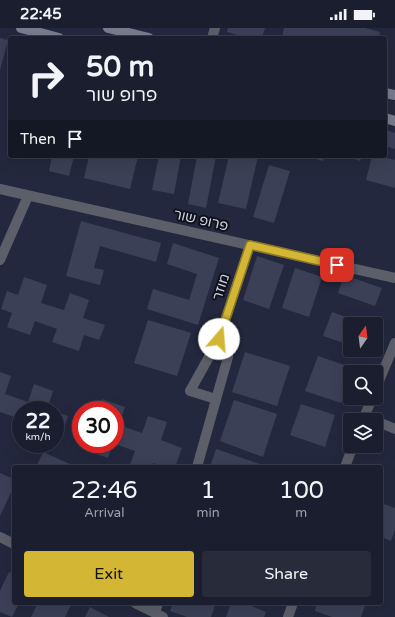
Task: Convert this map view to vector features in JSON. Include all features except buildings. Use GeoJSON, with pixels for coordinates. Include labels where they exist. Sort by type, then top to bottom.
{"type":"FeatureCollection","features":[{"type":"Feature","properties":{"kind":"main road"},"geometry":{"type":"LineString","coordinates":[[20,28],[50,36]]}},
{"type":"Feature","properties":{"kind":"main road"},"geometry":{"type":"LineString","coordinates":[[108,28],[141,36]]}},
{"type":"Feature","properties":{"kind":"street","name":"פרופ שור"},"geometry":{"type":"LineString","coordinates":[[0,189],[395,278]]}},
{"type":"Feature","properties":{"kind":"street"},"geometry":{"type":"LineString","coordinates":[[0,260],[28,196]]}},
{"type":"Feature","properties":{"kind":"street","name":"מוזר"},"geometry":{"type":"LineString","coordinates":[[216,399],[190,391],[219,339],[250,245]]}},
{"type":"Feature","properties":{"kind":"street"},"geometry":{"type":"LineString","coordinates":[[198,465],[228,357],[219,339]]}},
{"type":"Feature","properties":{"kind":"street"},"geometry":{"type":"LineString","coordinates":[[383,371],[395,343]]}},
{"type":"Feature","properties":{"kind":"street"},"geometry":{"type":"LineString","coordinates":[[383,424],[395,428]]}},
{"type":"Feature","properties":{"kind":"street"},"geometry":{"type":"LineString","coordinates":[[346,465],[350,453]]}},
{"type":"Feature","properties":{"kind":"street"},"geometry":{"type":"LineString","coordinates":[[0,537],[12,543]]}},
{"type":"Feature","properties":{"kind":"street"},"geometry":{"type":"LineString","coordinates":[[141,605],[159,611]]}},
{"type":"Feature","properties":{"kind":"street"},"geometry":{"type":"LineString","coordinates":[[288,617],[292,605]]}},
{"type":"Feature","properties":{"kind":"route"},"geometry":{"type":"LineString","coordinates":[[219,339],[250,245],[337,265]]}}]}
